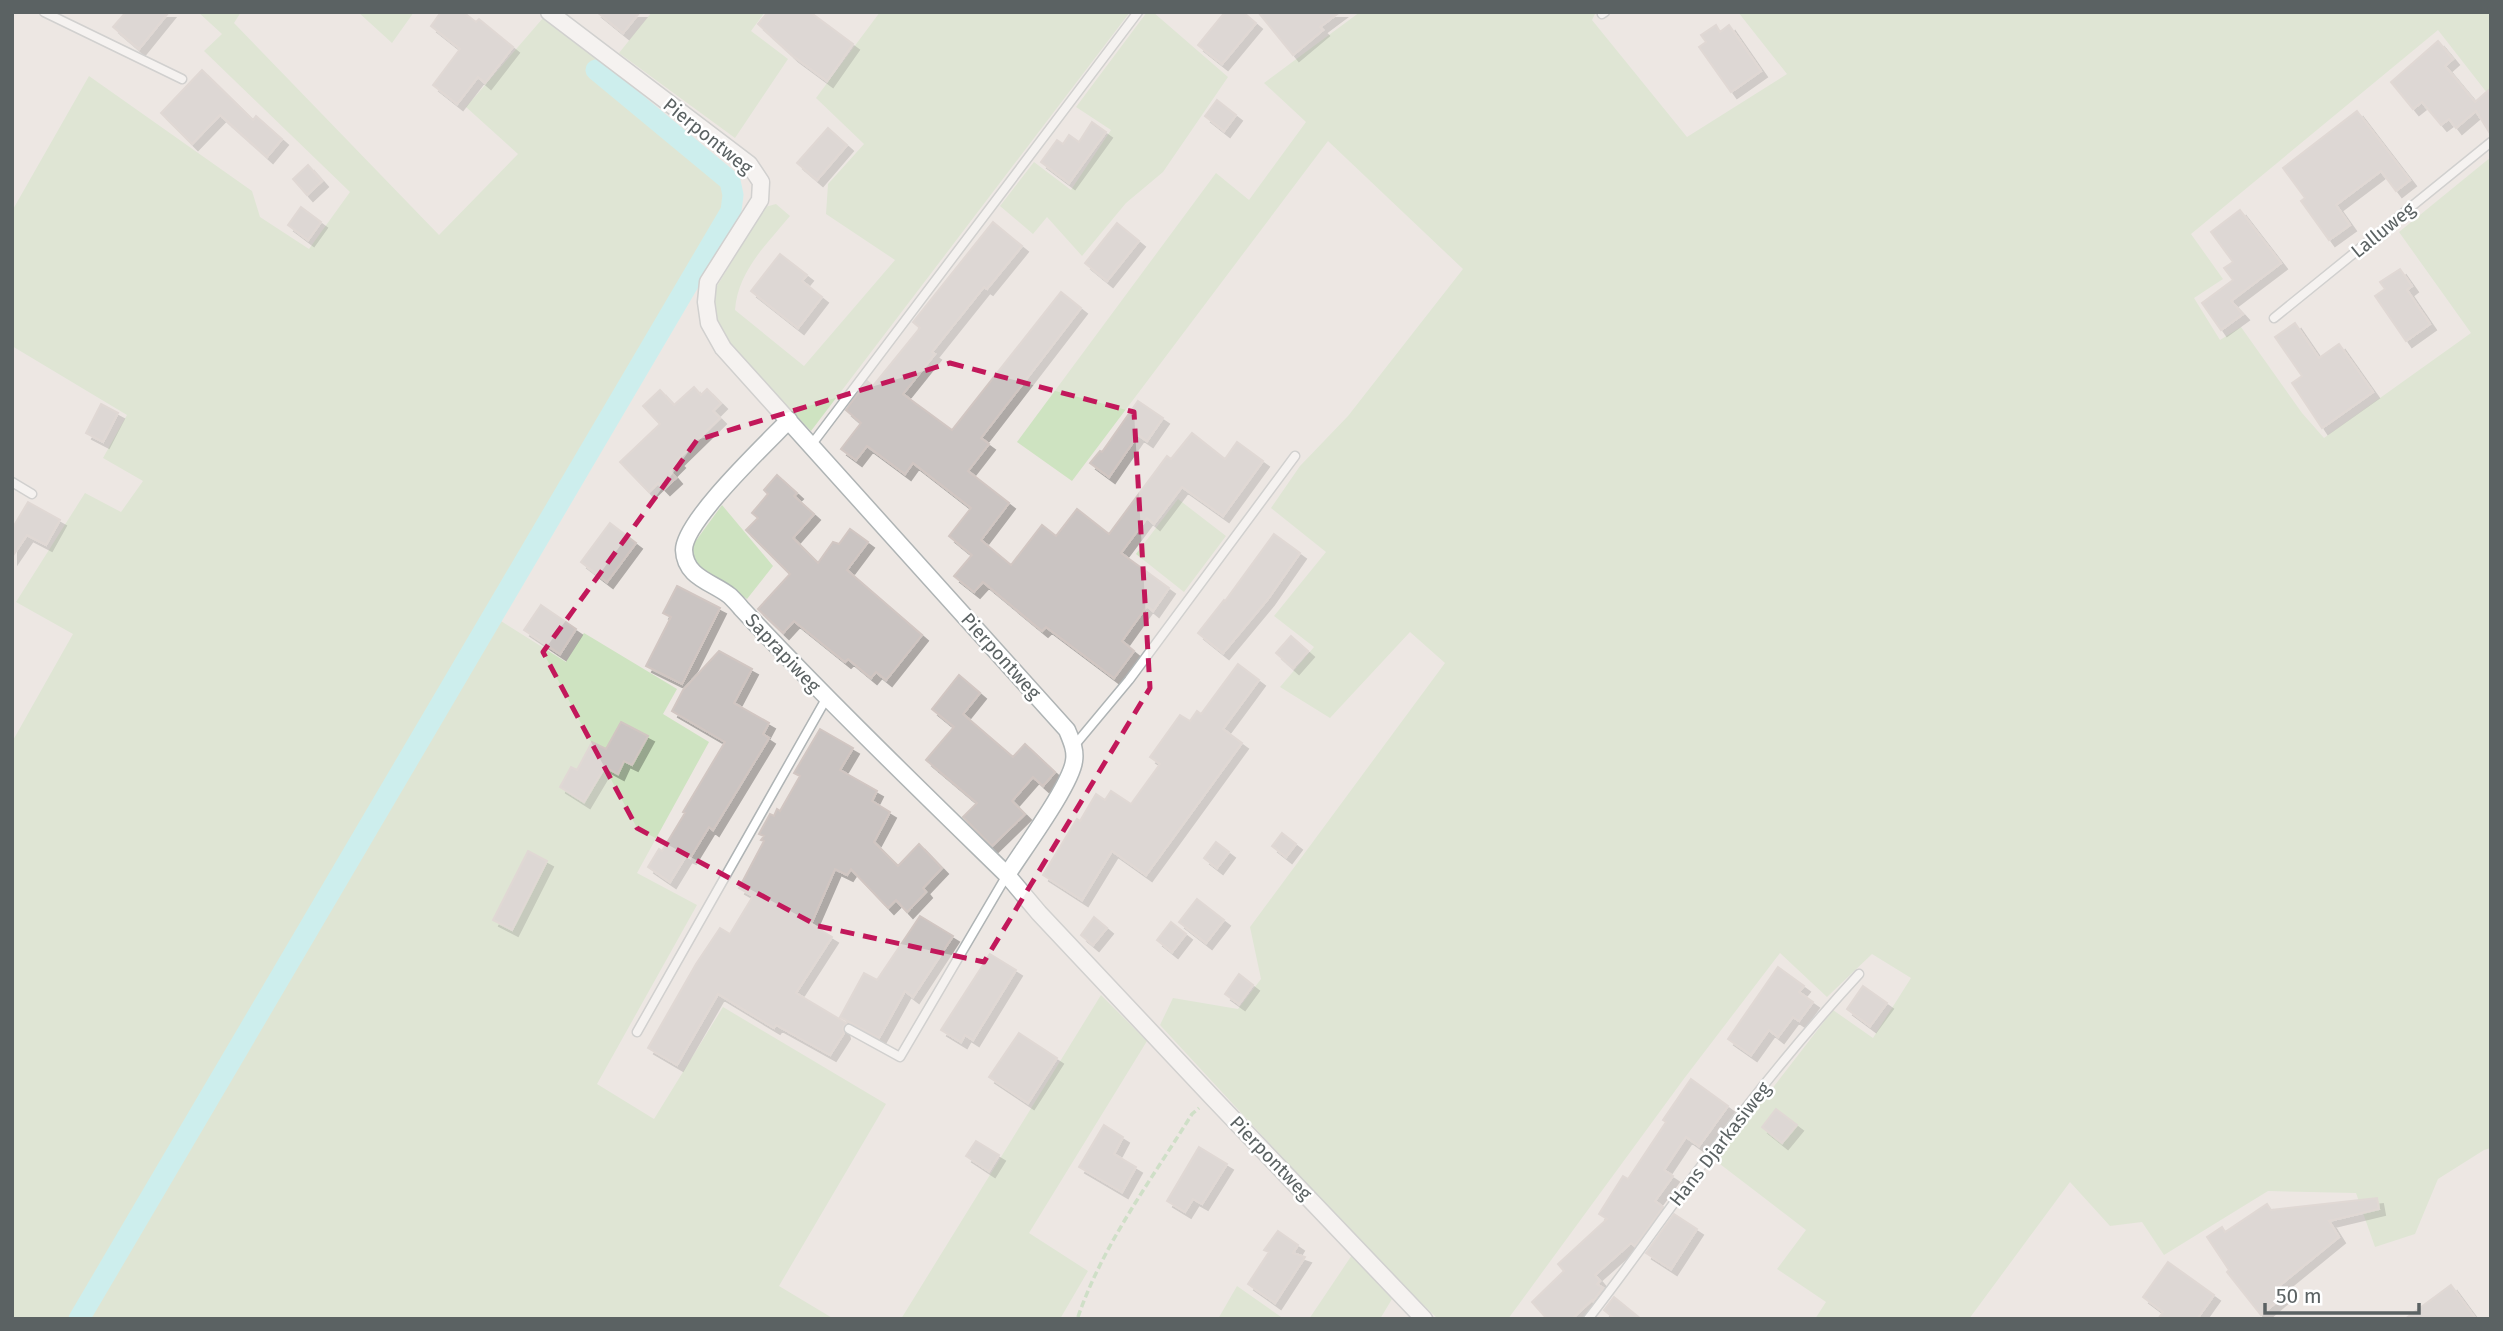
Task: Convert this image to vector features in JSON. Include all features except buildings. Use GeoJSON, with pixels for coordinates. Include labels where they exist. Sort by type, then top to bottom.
{"type":"FeatureCollection","features":[{"type":"Feature","properties":{"kind":"street","name":"Pierpontweg"},"geometry":{"type":"LineString","coordinates":[[549,12],[749,164],[761,182],[760,200],[708,282],[706,302],[709,323],[723,348],[1067,730],[1073,746]]}},
{"type":"Feature","properties":{"kind":"street","name":"Saprapiweg"},"geometry":{"type":"LineString","coordinates":[[789,420],[697,521],[685,543],[688,565],[699,578],[730,596],[826,699],[1007,874]]}},
{"type":"Feature","properties":{"kind":"street"},"geometry":{"type":"LineString","coordinates":[[1007,874],[1067,781],[1074,762],[1073,746]]}},
{"type":"Feature","properties":{"kind":"street","name":"Pierpontweg"},"geometry":{"type":"LineString","coordinates":[[1007,874],[1212,1097],[1424,1319]]}},
{"type":"Feature","properties":{"kind":"lane"},"geometry":{"type":"LineString","coordinates":[[44,12],[181,79]]}},
{"type":"Feature","properties":{"kind":"lane"},"geometry":{"type":"LineString","coordinates":[[811,444],[1138,12]]}},
{"type":"Feature","properties":{"kind":"lane","name":"Lalluweg"},"geometry":{"type":"LineString","coordinates":[[2274,318],[2491,142]]}},
{"type":"Feature","properties":{"kind":"lane"},"geometry":{"type":"LineString","coordinates":[[1073,746],[1129,680],[1295,456]]}},
{"type":"Feature","properties":{"kind":"lane"},"geometry":{"type":"LineString","coordinates":[[12,482],[32,494]]}},
{"type":"Feature","properties":{"kind":"lane"},"geometry":{"type":"LineString","coordinates":[[637,1032],[826,699]]}},
{"type":"Feature","properties":{"kind":"lane"},"geometry":{"type":"LineString","coordinates":[[849,1029],[900,1057],[1007,874]]}},
{"type":"Feature","properties":{"kind":"lane","name":"Hans Djarkasiweg"},"geometry":{"type":"LineString","coordinates":[[1588,1319],[1633,1262],[1693,1176],[1822,1015],[1859,974]]}},
{"type":"Feature","properties":{"kind":"path"},"geometry":{"type":"LineString","coordinates":[[1078,1317],[1094,1276],[1128,1218],[1192,1114],[1212,1097]]}},
{"type":"Feature","properties":{"kind":"highlighted area"},"geometry":{"type":"Polygon","coordinates":[[[950,363],[1134,412],[1150,688],[984,962],[818,926],[637,828],[543,652],[697,440],[950,363]]]}},
{"type":"Feature","properties":{"kind":"green space"},"geometry":{"type":"Polygon","coordinates":[[[198,12],[241,12],[234,23],[439,235],[518,154],[466,107],[543,18],[604,63],[597,70],[730,181],[733,195],[731,211],[493,616],[566,662],[584,633],[677,689],[663,714],[709,742],[637,873],[697,905],[597,1084],[654,1119],[723,1007],[886,1104],[779,1286],[834,1319],[12,1319],[12,742],[73,634],[16,602],[85,493],[121,512],[143,481],[103,458],[127,415],[12,346],[12,211],[89,76],[252,191],[260,217],[309,249],[350,192],[204,51],[222,34],[198,12]]]}},
{"type":"Feature","properties":{"kind":"green space"},"geometry":{"type":"Polygon","coordinates":[[[358,12],[414,12],[392,43],[358,12]]]}},
{"type":"Feature","properties":{"kind":"green space"},"geometry":{"type":"Polygon","coordinates":[[[652,12],[765,12],[751,31],[788,59],[735,138],[619,53],[652,12]]]}},
{"type":"Feature","properties":{"kind":"green space"},"geometry":{"type":"Polygon","coordinates":[[[880,12],[1130,12],[811,431],[726,342],[714,316],[714,291],[765,207],[776,204],[790,216],[747,271],[737,296],[735,310],[804,366],[895,260],[826,214],[828,184],[864,144],[816,98],[880,12]]]}},
{"type":"Feature","properties":{"kind":"green space"},"geometry":{"type":"Polygon","coordinates":[[[1147,12],[1153,12],[1228,77],[1163,172],[1126,203],[1082,256],[1047,217],[1033,234],[1000,206],[1034,162],[1071,190],[1111,130],[1076,107],[1147,12]]]}},
{"type":"Feature","properties":{"kind":"green space"},"geometry":{"type":"Polygon","coordinates":[[[1360,12],[1596,12],[1592,20],[1687,137],[1787,74],[1738,12],[2491,12],[2491,98],[2438,30],[2191,234],[2223,279],[2194,298],[2220,340],[2241,327],[2302,413],[2324,438],[2471,333],[2399,232],[2491,157],[2491,1148],[2438,1179],[2415,1234],[2375,1247],[2356,1193],[2268,1191],[2164,1255],[2142,1222],[2110,1226],[2070,1182],[1969,1319],[1815,1319],[1826,1302],[1777,1269],[1806,1230],[1716,1161],[1833,1010],[1873,1038],[1911,978],[1872,954],[1827,997],[1780,953],[1683,1080],[1508,1319],[1438,1319],[1378,1261],[1160,1025],[1173,998],[1238,1009],[1261,979],[1250,927],[1445,663],[1410,632],[1330,718],[1280,687],[1314,647],[1274,616],[1326,552],[1271,508],[1300,466],[1348,416],[1463,269],[1328,141],[1072,481],[1017,442],[1216,173],[1249,200],[1306,122],[1264,83],[1360,12]]]}},
{"type":"Feature","properties":{"kind":"green space"},"geometry":{"type":"Polygon","coordinates":[[[1178,499],[1226,536],[1184,592],[1136,554],[1178,499]]]}},
{"type":"Feature","properties":{"kind":"green space"},"geometry":{"type":"Polygon","coordinates":[[[722,505],[773,566],[747,599],[695,563],[692,546],[722,505]]]}},
{"type":"Feature","properties":{"kind":"green space"},"geometry":{"type":"Polygon","coordinates":[[[1101,995],[1147,1041],[1029,1233],[1088,1271],[1060,1319],[901,1319],[1101,995]]]}},
{"type":"Feature","properties":{"kind":"green space"},"geometry":{"type":"Polygon","coordinates":[[[1352,1255],[1392,1299],[1380,1319],[1309,1319],[1352,1255]]]}},
{"type":"Feature","properties":{"kind":"green space"},"geometry":{"type":"Polygon","coordinates":[[[1237,1286],[1284,1319],[1218,1319],[1237,1286]]]}},
{"type":"Feature","properties":{"kind":"waterway"},"geometry":{"type":"LineString","coordinates":[[79,1319],[731,211],[733,195],[730,181],[596,70]]}}]}
